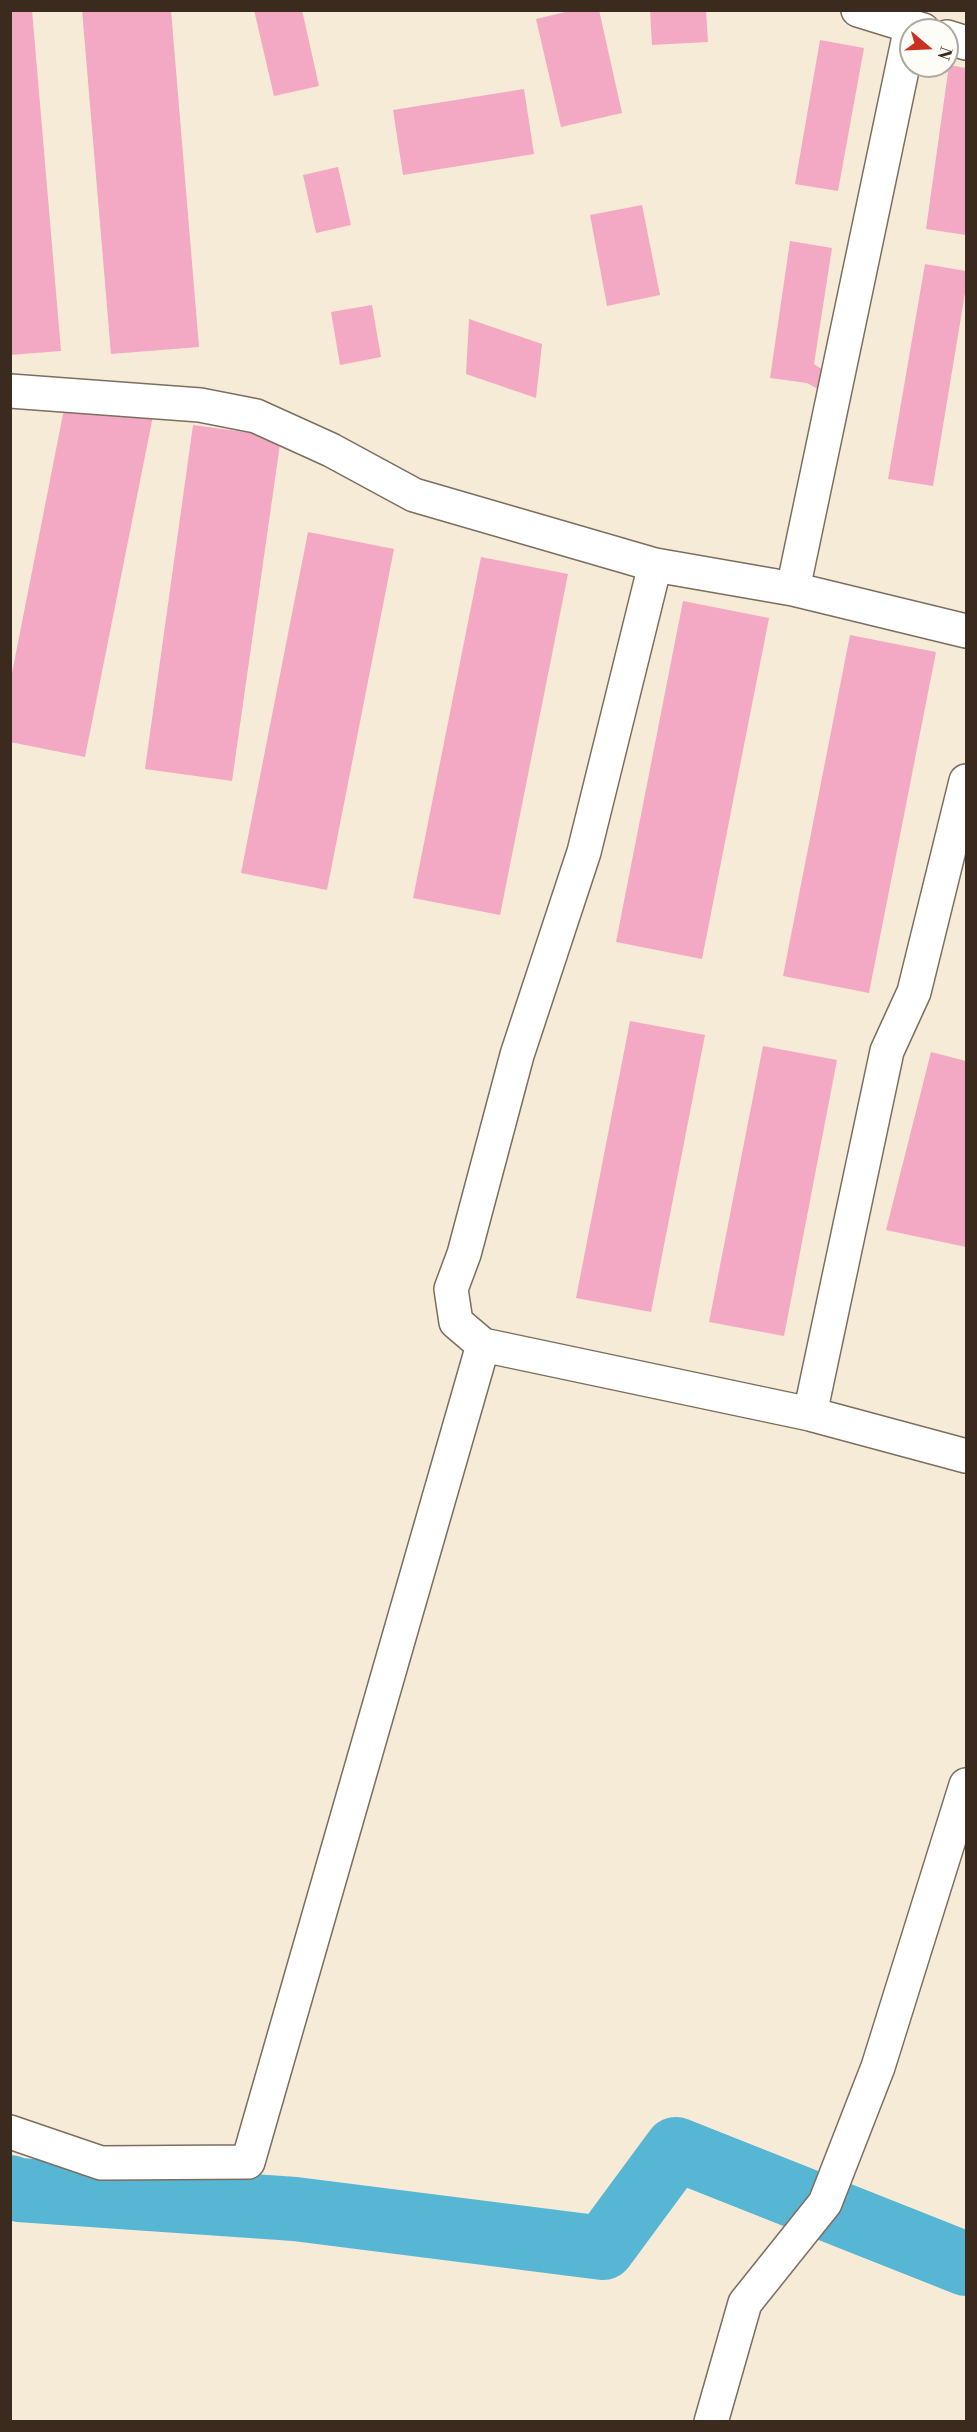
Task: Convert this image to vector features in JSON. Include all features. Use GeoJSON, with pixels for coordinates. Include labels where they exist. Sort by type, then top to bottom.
{"type":"FeatureCollection","features":[{"type":"Feature","properties":{"kind":"street"},"geometry":{"type":"LineString","coordinates":[[858,10],[899,23]]}},
{"type":"Feature","properties":{"kind":"street"},"geometry":{"type":"LineString","coordinates":[[793,589],[906,78]]}},
{"type":"Feature","properties":{"kind":"street"},"geometry":{"type":"LineString","coordinates":[[10,391],[200,405],[256,416],[331,450],[414,495],[655,565],[793,589],[966,631]]}},
{"type":"Feature","properties":{"kind":"street"},"geometry":{"type":"LineString","coordinates":[[655,565],[584,852],[517,1055],[464,1254],[451,1289],[456,1322],[483,1346],[810,1414],[966,1456]]}},
{"type":"Feature","properties":{"kind":"street"},"geometry":{"type":"LineString","coordinates":[[810,1414],[887,1051],[914,993],[966,781]]}},
{"type":"Feature","properties":{"kind":"street"},"geometry":{"type":"LineString","coordinates":[[10,2132],[101,2163],[248,2162],[483,1346]]}},
{"type":"Feature","properties":{"kind":"street"},"geometry":{"type":"LineString","coordinates":[[711,2421],[745,2303],[825,2203],[878,2067],[966,1785]]}},
{"type":"Feature","properties":{"kind":"building"},"geometry":{"type":"Polygon","coordinates":[[[10,10],[32,10],[61,351],[10,355],[10,10]]]}},
{"type":"Feature","properties":{"kind":"building"},"geometry":{"type":"Polygon","coordinates":[[[82,10],[171,10],[199,347],[111,354],[82,10]]]}},
{"type":"Feature","properties":{"kind":"building"},"geometry":{"type":"Polygon","coordinates":[[[254,10],[302,10],[319,86],[274,96],[254,10]]]}},
{"type":"Feature","properties":{"kind":"building"},"geometry":{"type":"Polygon","coordinates":[[[574,10],[599,10],[622,113],[561,127],[536,19],[574,10]]]}},
{"type":"Feature","properties":{"kind":"building"},"geometry":{"type":"Polygon","coordinates":[[[650,10],[706,10],[708,42],[652,45],[650,10]]]}},
{"type":"Feature","properties":{"kind":"building"},"geometry":{"type":"Polygon","coordinates":[[[820,40],[864,48],[838,191],[795,184],[820,40]]]}},
{"type":"Feature","properties":{"kind":"building"},"geometry":{"type":"Polygon","coordinates":[[[959,67],[966,68],[966,235],[926,229],[947,78],[959,78],[959,67]]]}},
{"type":"Feature","properties":{"kind":"building"},"geometry":{"type":"Polygon","coordinates":[[[524,89],[534,154],[403,175],[393,110],[524,89]]]}},
{"type":"Feature","properties":{"kind":"building"},"geometry":{"type":"Polygon","coordinates":[[[338,167],[351,225],[316,233],[303,175],[338,167]]]}},
{"type":"Feature","properties":{"kind":"building"},"geometry":{"type":"Polygon","coordinates":[[[642,205],[660,295],[607,306],[590,215],[642,205]]]}},
{"type":"Feature","properties":{"kind":"building"},"geometry":{"type":"Polygon","coordinates":[[[790,241],[832,248],[814,364],[829,374],[825,393],[807,383],[770,378],[790,241]]]}},
{"type":"Feature","properties":{"kind":"building"},"geometry":{"type":"Polygon","coordinates":[[[925,264],[966,271],[966,287],[933,486],[888,479],[925,264]]]}},
{"type":"Feature","properties":{"kind":"building"},"geometry":{"type":"Polygon","coordinates":[[[372,305],[381,357],[340,365],[331,312],[372,305]]]}},
{"type":"Feature","properties":{"kind":"building"},"geometry":{"type":"Polygon","coordinates":[[[469,319],[542,344],[536,398],[466,374],[469,319]]]}},
{"type":"Feature","properties":{"kind":"building"},"geometry":{"type":"Polygon","coordinates":[[[66,399],[153,416],[85,757],[10,742],[10,683],[66,399]]]}},
{"type":"Feature","properties":{"kind":"building"},"geometry":{"type":"Polygon","coordinates":[[[193,425],[281,437],[232,781],[145,769],[193,425]]]}},
{"type":"Feature","properties":{"kind":"building"},"geometry":{"type":"Polygon","coordinates":[[[308,532],[394,549],[327,890],[241,873],[308,532]]]}},
{"type":"Feature","properties":{"kind":"building"},"geometry":{"type":"Polygon","coordinates":[[[481,557],[568,574],[500,915],[413,898],[481,557]]]}},
{"type":"Feature","properties":{"kind":"building"},"geometry":{"type":"Polygon","coordinates":[[[683,601],[769,618],[702,959],[616,942],[683,601]]]}},
{"type":"Feature","properties":{"kind":"building"},"geometry":{"type":"Polygon","coordinates":[[[850,635],[936,652],[869,993],[783,976],[850,635]]]}},
{"type":"Feature","properties":{"kind":"building"},"geometry":{"type":"Polygon","coordinates":[[[630,1021],[705,1035],[651,1312],[576,1298],[630,1021]]]}},
{"type":"Feature","properties":{"kind":"building"},"geometry":{"type":"Polygon","coordinates":[[[763,1046],[837,1060],[784,1336],[709,1322],[763,1046]]]}},
{"type":"Feature","properties":{"kind":"building"},"geometry":{"type":"Polygon","coordinates":[[[931,1052],[966,1061],[966,1247],[886,1230],[931,1052]]]}},
{"type":"Feature","properties":{"kind":"waterway"},"geometry":{"type":"LineString","coordinates":[[10,2187],[19,2190],[295,2209],[603,2248],[676,2149],[966,2264]]}}]}
